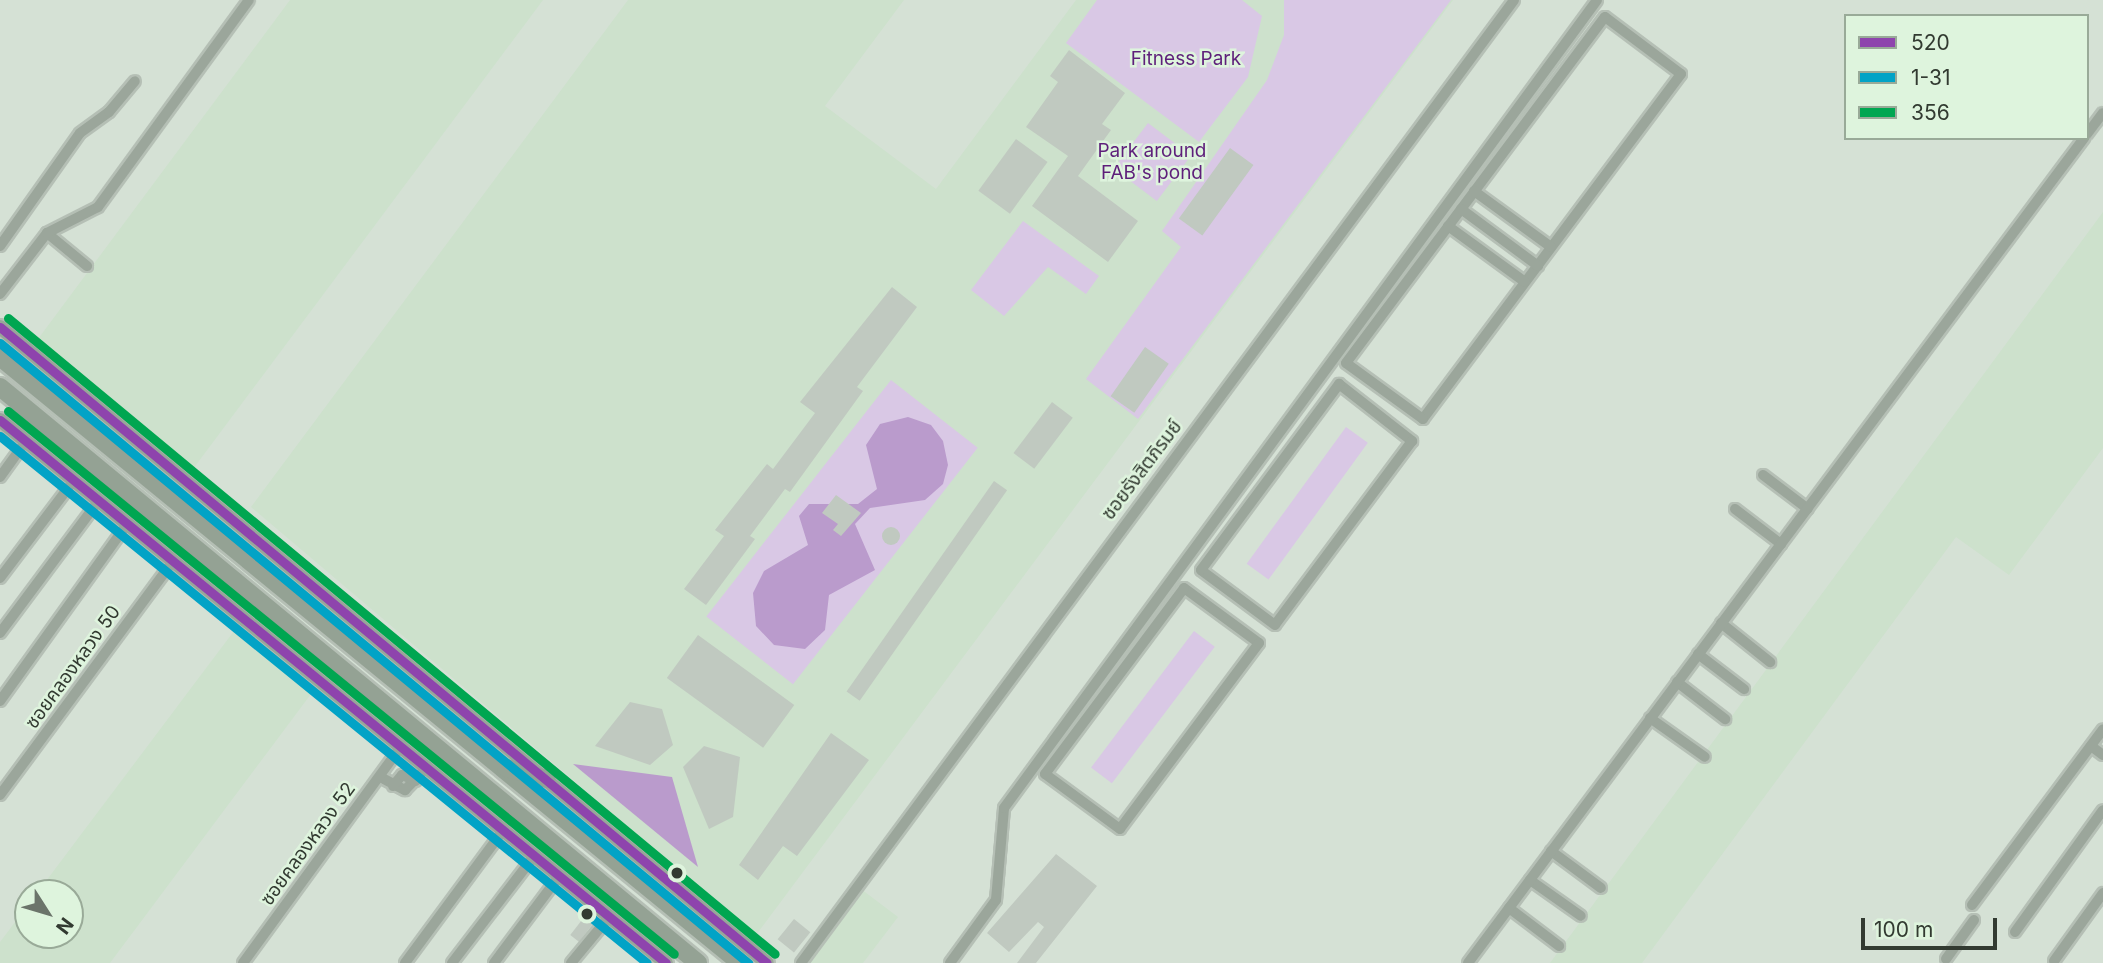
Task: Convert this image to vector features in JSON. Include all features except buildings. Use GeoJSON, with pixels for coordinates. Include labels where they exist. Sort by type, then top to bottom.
{"type":"FeatureCollection","features":[{"type":"Feature","properties":{"kind":"highway"},"geometry":{"type":"LineString","coordinates":[[0,357],[740,963]]}},
{"type":"Feature","properties":{"kind":"highway"},"geometry":{"type":"LineString","coordinates":[[0,387],[698,963]]}},
{"type":"Feature","properties":{"kind":"highway"},"geometry":{"type":"LineString","coordinates":[[499,766],[547,779]]}},
{"type":"Feature","properties":{"kind":"main road"},"geometry":{"type":"LineString","coordinates":[[0,327],[767,963]]}},
{"type":"Feature","properties":{"kind":"main road"},"geometry":{"type":"LineString","coordinates":[[0,336],[97,418],[325,594]]}},
{"type":"Feature","properties":{"kind":"main road"},"geometry":{"type":"LineString","coordinates":[[0,409],[64,460],[277,642]]}},
{"type":"Feature","properties":{"kind":"main road"},"geometry":{"type":"LineString","coordinates":[[0,420],[277,642],[666,963]]}},
{"type":"Feature","properties":{"kind":"street"},"geometry":{"type":"LineString","coordinates":[[0,294],[47,233],[97,207],[249,0]]}},
{"type":"Feature","properties":{"kind":"street","name":"ซอยรังสิตภิรมย์"},"geometry":{"type":"LineString","coordinates":[[802,963],[1514,0]]}},
{"type":"Feature","properties":{"kind":"street"},"geometry":{"type":"LineString","coordinates":[[950,963],[996,900],[1004,808],[1597,0]]}},
{"type":"Feature","properties":{"kind":"street"},"geometry":{"type":"LineString","coordinates":[[1605,17],[1681,74],[1423,419],[1346,363],[1461,209],[1605,17]]}},
{"type":"Feature","properties":{"kind":"street"},"geometry":{"type":"LineString","coordinates":[[0,246],[80,133],[109,112],[135,81]]}},
{"type":"Feature","properties":{"kind":"street"},"geometry":{"type":"LineString","coordinates":[[2089,131],[2103,113]]}},
{"type":"Feature","properties":{"kind":"street"},"geometry":{"type":"LineString","coordinates":[[1468,963],[2083,140]]}},
{"type":"Feature","properties":{"kind":"street"},"geometry":{"type":"LineString","coordinates":[[1474,191],[1551,247]]}},
{"type":"Feature","properties":{"kind":"street"},"geometry":{"type":"LineString","coordinates":[[1461,209],[1538,266]]}},
{"type":"Feature","properties":{"kind":"street"},"geometry":{"type":"LineString","coordinates":[[1448,226],[1525,282]]}},
{"type":"Feature","properties":{"kind":"street"},"geometry":{"type":"LineString","coordinates":[[47,233],[86,266]]}},
{"type":"Feature","properties":{"kind":"street"},"geometry":{"type":"LineString","coordinates":[[1420,239],[1432,247]]}},
{"type":"Feature","properties":{"kind":"street"},"geometry":{"type":"LineString","coordinates":[[1339,384],[1412,441],[1275,625],[1201,570],[1268,479],[1339,384]]}},
{"type":"Feature","properties":{"kind":"street"},"geometry":{"type":"LineString","coordinates":[[0,477],[26,441]]}},
{"type":"Feature","properties":{"kind":"street"},"geometry":{"type":"LineString","coordinates":[[1252,467],[1268,479]]}},
{"type":"Feature","properties":{"kind":"street"},"geometry":{"type":"LineString","coordinates":[[1763,475],[1808,509]]}},
{"type":"Feature","properties":{"kind":"street"},"geometry":{"type":"LineString","coordinates":[[0,578],[74,480]]}},
{"type":"Feature","properties":{"kind":"street"},"geometry":{"type":"LineString","coordinates":[[0,633],[99,500]]}},
{"type":"Feature","properties":{"kind":"street"},"geometry":{"type":"LineString","coordinates":[[1735,509],[1781,544]]}},
{"type":"Feature","properties":{"kind":"street"},"geometry":{"type":"LineString","coordinates":[[0,701],[128,523]]}},
{"type":"Feature","properties":{"kind":"street","name":"ซอยคลองหลวง 50"},"geometry":{"type":"LineString","coordinates":[[0,795],[174,560]]}},
{"type":"Feature","properties":{"kind":"street"},"geometry":{"type":"LineString","coordinates":[[1184,588],[1259,643],[1120,829],[1045,774],[1114,680],[1184,588]]}},
{"type":"Feature","properties":{"kind":"street"},"geometry":{"type":"LineString","coordinates":[[1721,623],[1770,662]]}},
{"type":"Feature","properties":{"kind":"street"},"geometry":{"type":"LineString","coordinates":[[1698,654],[1745,689]]}},
{"type":"Feature","properties":{"kind":"street"},"geometry":{"type":"LineString","coordinates":[[1102,671],[1114,680]]}},
{"type":"Feature","properties":{"kind":"street"},"geometry":{"type":"LineString","coordinates":[[1677,682],[1726,719]]}},
{"type":"Feature","properties":{"kind":"street"},"geometry":{"type":"LineString","coordinates":[[1650,718],[1705,757]]}},
{"type":"Feature","properties":{"kind":"street"},"geometry":{"type":"LineString","coordinates":[[1972,905],[2103,729]]}},
{"type":"Feature","properties":{"kind":"street","name":"ซอยคลองหลวง 52"},"geometry":{"type":"LineString","coordinates":[[243,963],[402,745]]}},
{"type":"Feature","properties":{"kind":"street"},"geometry":{"type":"LineString","coordinates":[[2091,746],[2103,755]]}},
{"type":"Feature","properties":{"kind":"street"},"geometry":{"type":"LineString","coordinates":[[393,800],[416,781],[428,766]]}},
{"type":"Feature","properties":{"kind":"street"},"geometry":{"type":"LineString","coordinates":[[405,790],[389,782],[407,774],[416,781]]}},
{"type":"Feature","properties":{"kind":"street"},"geometry":{"type":"LineString","coordinates":[[2015,932],[2103,810]]}},
{"type":"Feature","properties":{"kind":"street"},"geometry":{"type":"LineString","coordinates":[[405,963],[505,829]]}},
{"type":"Feature","properties":{"kind":"street"},"geometry":{"type":"LineString","coordinates":[[1551,851],[1601,888]]}},
{"type":"Feature","properties":{"kind":"street"},"geometry":{"type":"LineString","coordinates":[[452,963],[535,855]]}},
{"type":"Feature","properties":{"kind":"street"},"geometry":{"type":"LineString","coordinates":[[494,963],[560,875]]}},
{"type":"Feature","properties":{"kind":"street"},"geometry":{"type":"LineString","coordinates":[[1530,880],[1581,916]]}},
{"type":"Feature","properties":{"kind":"street"},"geometry":{"type":"LineString","coordinates":[[2053,961],[2103,893]]}},
{"type":"Feature","properties":{"kind":"street"},"geometry":{"type":"LineString","coordinates":[[1509,908],[1559,946]]}},
{"type":"Feature","properties":{"kind":"street"},"geometry":{"type":"LineString","coordinates":[[571,963],[610,916]]}},
{"type":"Feature","properties":{"kind":"street"},"geometry":{"type":"LineString","coordinates":[[1946,962],[1974,920]]}},
{"type":"Feature","properties":{"kind":"shaded area"},"geometry":{"type":"Polygon","coordinates":[[[290,0],[543,0],[193,469],[35,343],[290,0]]]}},
{"type":"Feature","properties":{"kind":"shaded area"},"geometry":{"type":"Polygon","coordinates":[[[628,0],[904,0],[825,106],[936,189],[1076,0],[1453,0],[756,935],[251,507],[628,0]]]}},
{"type":"Feature","properties":{"kind":"shaded area"},"geometry":{"type":"Polygon","coordinates":[[[2103,212],[2103,448],[2009,575],[1956,537],[1642,963],[1550,963],[2103,212]]]}},
{"type":"Feature","properties":{"kind":"shaded area"},"geometry":{"type":"Polygon","coordinates":[[[908,417],[931,425],[943,441],[948,465],[943,484],[925,500],[870,508],[855,524],[875,570],[829,595],[825,630],[805,649],[774,645],[756,626],[753,593],[764,571],[808,545],[799,516],[809,504],[858,504],[877,489],[866,445],[880,424],[908,417]]]}},
{"type":"Feature","properties":{"kind":"shaded area"},"geometry":{"type":"Polygon","coordinates":[[[237,627],[311,694],[110,963],[0,963],[0,942],[14,924],[14,949],[84,949],[84,879],[48,879],[237,627]]]}},
{"type":"Feature","properties":{"kind":"shaded area"},"geometry":{"type":"Polygon","coordinates":[[[573,764],[672,777],[698,867],[573,764]]]}},
{"type":"Feature","properties":{"kind":"shaded area"},"geometry":{"type":"Polygon","coordinates":[[[861,889],[898,917],[863,963],[804,963],[861,889]]]}},
{"type":"Feature","properties":{"kind":"green space","name":"Fitness Park"},"geometry":{"type":"Polygon","coordinates":[[[1097,0],[1242,0],[1262,16],[1248,77],[1199,142],[1066,43],[1097,0]]]}},
{"type":"Feature","properties":{"kind":"green space"},"geometry":{"type":"Polygon","coordinates":[[[1284,0],[1451,0],[1138,419],[1086,379],[1181,247],[1162,231],[1267,80],[1284,35],[1284,0]]]}},
{"type":"Feature","properties":{"kind":"green space","name":"Park around FAB's pond"},"geometry":{"type":"Polygon","coordinates":[[[1148,123],[1191,155],[1157,201],[1114,169],[1148,123]]]}},
{"type":"Feature","properties":{"kind":"green space"},"geometry":{"type":"Polygon","coordinates":[[[1023,221],[1099,276],[1086,294],[1048,267],[1004,316],[971,290],[1023,221]]]}},
{"type":"Feature","properties":{"kind":"green space"},"geometry":{"type":"Polygon","coordinates":[[[891,380],[978,448],[793,684],[706,616],[891,380]]]}},
{"type":"Feature","properties":{"kind":"green space"},"geometry":{"type":"Polygon","coordinates":[[[1346,427],[1368,443],[1269,580],[1247,564],[1346,427]]]}},
{"type":"Feature","properties":{"kind":"green space"},"geometry":{"type":"Polygon","coordinates":[[[1194,631],[1215,647],[1112,783],[1091,768],[1194,631]]]}},
{"type":"Feature","properties":{"kind":"transit line","name":"356"},"geometry":{"type":"LineString","coordinates":[[8,318],[775,954]]}},
{"type":"Feature","properties":{"kind":"transit line","name":"520"},"geometry":{"type":"LineString","coordinates":[[0,327],[767,963]]}},
{"type":"Feature","properties":{"kind":"transit line","name":"1-31"},"geometry":{"type":"LineString","coordinates":[[0,343],[748,963]]}},
{"type":"Feature","properties":{"kind":"transit line","name":"356"},"geometry":{"type":"LineString","coordinates":[[8,411],[674,954]]}},
{"type":"Feature","properties":{"kind":"transit line","name":"520"},"geometry":{"type":"LineString","coordinates":[[0,420],[666,963]]}},
{"type":"Feature","properties":{"kind":"transit line","name":"1-31"},"geometry":{"type":"LineString","coordinates":[[0,436],[647,963]]}}]}
